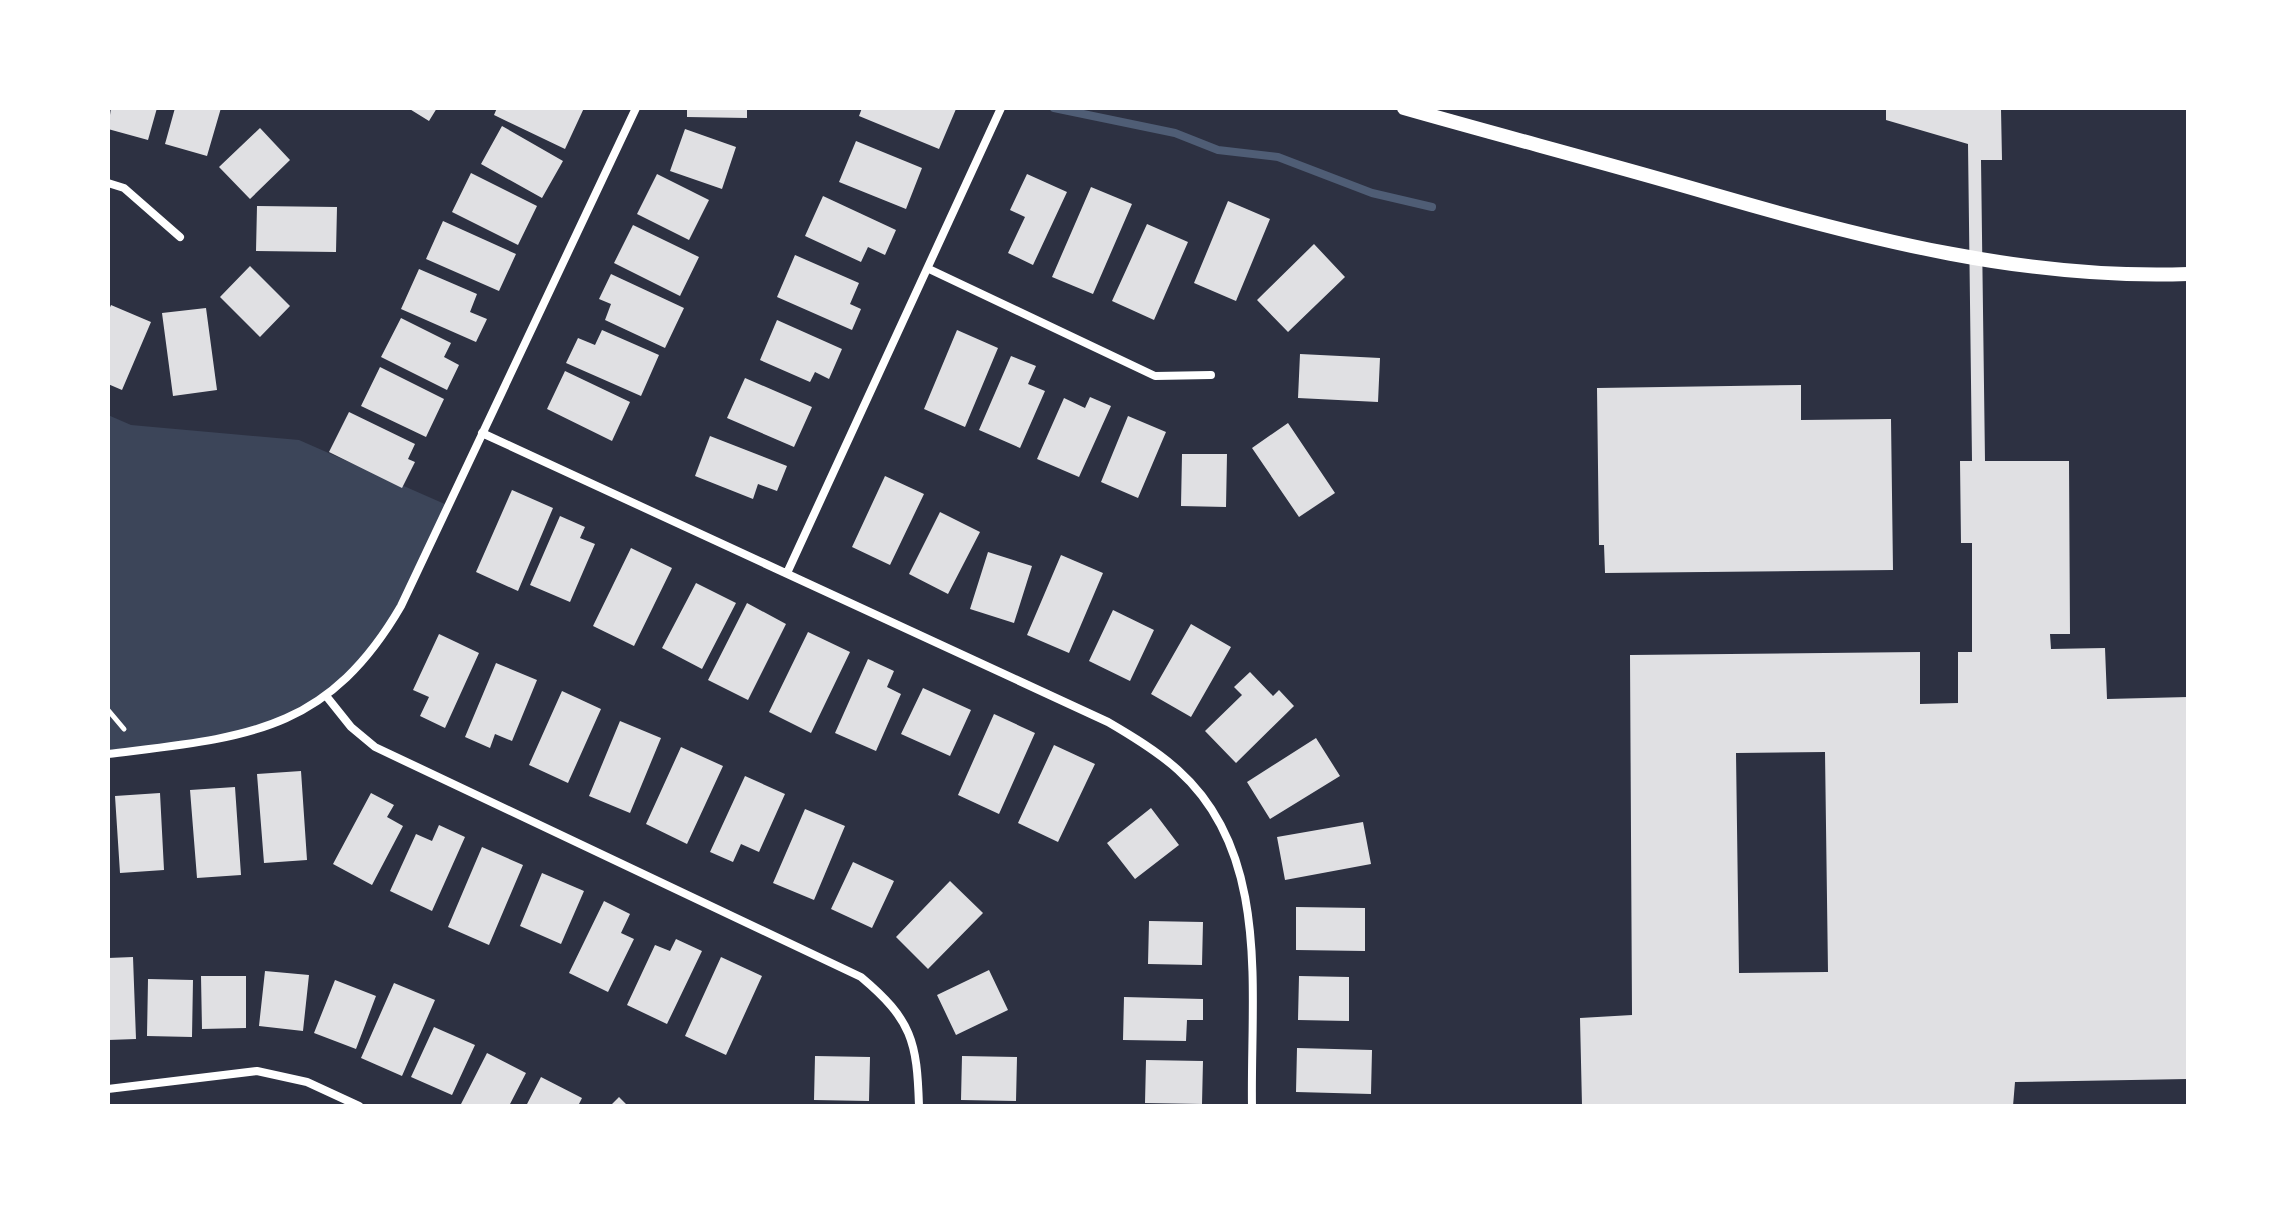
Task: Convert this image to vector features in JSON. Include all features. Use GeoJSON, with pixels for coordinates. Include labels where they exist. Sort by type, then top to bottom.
{"type":"FeatureCollection","features":[{"type":"Feature","properties":{"kind":"street"},"geometry":{"type":"LineString","coordinates":[[108,754],[234,737],[297,714],[327,697],[360,665],[385,632],[636,108]]}},
{"type":"Feature","properties":{"kind":"street"},"geometry":{"type":"LineString","coordinates":[[787,573],[1001,108]]}},
{"type":"Feature","properties":{"kind":"street"},"geometry":{"type":"LineString","coordinates":[[1404,108],[1843,231],[2004,263],[2082,272],[2188,274]]}},
{"type":"Feature","properties":{"kind":"street"},"geometry":{"type":"LineString","coordinates":[[108,183],[124,188],[180,237]]}},
{"type":"Feature","properties":{"kind":"street"},"geometry":{"type":"LineString","coordinates":[[929,269],[1155,376],[1211,375]]}},
{"type":"Feature","properties":{"kind":"street"},"geometry":{"type":"LineString","coordinates":[[482,433],[1108,722],[1180,771],[1207,803],[1234,849],[1248,908],[1252,1106]]}},
{"type":"Feature","properties":{"kind":"street"},"geometry":{"type":"LineString","coordinates":[[327,697],[351,727],[375,747],[861,977],[888,1000],[911,1035],[919,1106]]}},
{"type":"Feature","properties":{"kind":"street"},"geometry":{"type":"LineString","coordinates":[[108,1089],[257,1071],[307,1082],[359,1106]]}},
{"type":"Feature","properties":{"kind":"path"},"geometry":{"type":"LineString","coordinates":[[108,710],[124,729]]}},
{"type":"Feature","properties":{"kind":"shaded area"},"geometry":{"type":"Polygon","coordinates":[[[108,415],[131,425],[299,440],[447,505],[385,632],[327,697],[263,729],[108,754],[108,415]]]}},
{"type":"Feature","properties":{"kind":"building"},"geometry":{"type":"Polygon","coordinates":[[[111,108],[157,108],[148,140],[108,129],[111,108]]]}},
{"type":"Feature","properties":{"kind":"building"},"geometry":{"type":"Polygon","coordinates":[[[175,108],[221,108],[207,156],[165,144],[175,108]]]}},
{"type":"Feature","properties":{"kind":"building"},"geometry":{"type":"Polygon","coordinates":[[[408,108],[437,108],[429,121],[408,108]]]}},
{"type":"Feature","properties":{"kind":"building"},"geometry":{"type":"Polygon","coordinates":[[[497,108],[584,108],[565,149],[494,115],[497,108]]]}},
{"type":"Feature","properties":{"kind":"building"},"geometry":{"type":"Polygon","coordinates":[[[687,108],[747,108],[747,118],[687,117],[687,108]]]}},
{"type":"Feature","properties":{"kind":"building"},"geometry":{"type":"Polygon","coordinates":[[[862,108],[956,109],[939,149],[859,116],[862,108]]]}},
{"type":"Feature","properties":{"kind":"building"},"geometry":{"type":"Polygon","coordinates":[[[1886,108],[2001,109],[2002,160],[1981,160],[1985,461],[2069,461],[2070,634],[2050,634],[2051,649],[2105,648],[2107,699],[2188,697],[2188,1079],[2015,1082],[2013,1106],[1582,1106],[1580,1018],[1632,1015],[1630,655],[1920,652],[1920,704],[1958,703],[1958,652],[1972,652],[1972,543],[1961,543],[1960,461],[1972,461],[1968,144],[1886,120],[1886,108]],[[1825,752],[1736,753],[1739,973],[1828,972],[1825,752]]]}},
{"type":"Feature","properties":{"kind":"building"},"geometry":{"type":"Polygon","coordinates":[[[502,126],[563,161],[542,198],[481,164],[502,126]]]}},
{"type":"Feature","properties":{"kind":"building"},"geometry":{"type":"Polygon","coordinates":[[[260,128],[290,160],[250,199],[219,167],[260,128]]]}},
{"type":"Feature","properties":{"kind":"building"},"geometry":{"type":"Polygon","coordinates":[[[685,129],[736,147],[722,189],[670,171],[685,129]]]}},
{"type":"Feature","properties":{"kind":"building"},"geometry":{"type":"Polygon","coordinates":[[[856,141],[922,168],[906,209],[839,182],[856,141]]]}},
{"type":"Feature","properties":{"kind":"building"},"geometry":{"type":"Polygon","coordinates":[[[471,173],[537,206],[518,245],[452,212],[471,173]]]}},
{"type":"Feature","properties":{"kind":"building"},"geometry":{"type":"Polygon","coordinates":[[[657,174],[709,200],[689,240],[637,214],[657,174]]]}},
{"type":"Feature","properties":{"kind":"building"},"geometry":{"type":"Polygon","coordinates":[[[1027,174],[1067,192],[1033,265],[1008,253],[1025,217],[1010,210],[1027,174]]]}},
{"type":"Feature","properties":{"kind":"building"},"geometry":{"type":"Polygon","coordinates":[[[1091,187],[1132,204],[1093,294],[1052,277],[1091,187]]]}},
{"type":"Feature","properties":{"kind":"building"},"geometry":{"type":"Polygon","coordinates":[[[823,196],[896,230],[885,255],[868,247],[861,262],[805,236],[823,196]]]}},
{"type":"Feature","properties":{"kind":"building"},"geometry":{"type":"Polygon","coordinates":[[[1228,201],[1270,219],[1236,301],[1194,283],[1228,201]]]}},
{"type":"Feature","properties":{"kind":"building"},"geometry":{"type":"Polygon","coordinates":[[[257,206],[337,207],[336,252],[256,251],[257,206]]]}},
{"type":"Feature","properties":{"kind":"building"},"geometry":{"type":"Polygon","coordinates":[[[443,221],[516,254],[499,291],[426,259],[443,221]]]}},
{"type":"Feature","properties":{"kind":"building"},"geometry":{"type":"Polygon","coordinates":[[[1147,224],[1188,242],[1154,320],[1112,301],[1147,224]]]}},
{"type":"Feature","properties":{"kind":"building"},"geometry":{"type":"Polygon","coordinates":[[[633,225],[699,257],[680,296],[614,263],[633,225]]]}},
{"type":"Feature","properties":{"kind":"building"},"geometry":{"type":"Polygon","coordinates":[[[1314,244],[1345,277],[1288,332],[1257,300],[1314,244]]]}},
{"type":"Feature","properties":{"kind":"building"},"geometry":{"type":"Polygon","coordinates":[[[795,255],[859,283],[850,304],[861,309],[852,330],[777,297],[795,255]]]}},
{"type":"Feature","properties":{"kind":"building"},"geometry":{"type":"Polygon","coordinates":[[[250,266],[290,306],[260,337],[220,297],[250,266]]]}},
{"type":"Feature","properties":{"kind":"building"},"geometry":{"type":"Polygon","coordinates":[[[419,269],[477,294],[470,312],[487,319],[476,342],[401,309],[419,269]]]}},
{"type":"Feature","properties":{"kind":"building"},"geometry":{"type":"Polygon","coordinates":[[[611,274],[684,308],[665,348],[605,320],[611,304],[599,299],[611,274]]]}},
{"type":"Feature","properties":{"kind":"building"},"geometry":{"type":"Polygon","coordinates":[[[111,305],[151,322],[122,390],[108,384],[108,312],[111,305]]]}},
{"type":"Feature","properties":{"kind":"building"},"geometry":{"type":"Polygon","coordinates":[[[206,308],[217,390],[173,396],[162,313],[206,308]]]}},
{"type":"Feature","properties":{"kind":"building"},"geometry":{"type":"Polygon","coordinates":[[[401,318],[451,343],[444,357],[459,365],[447,390],[381,357],[401,318]]]}},
{"type":"Feature","properties":{"kind":"building"},"geometry":{"type":"Polygon","coordinates":[[[777,320],[842,349],[829,379],[815,372],[810,382],[760,360],[777,320]]]}},
{"type":"Feature","properties":{"kind":"building"},"geometry":{"type":"Polygon","coordinates":[[[602,330],[659,355],[641,396],[566,363],[578,338],[595,345],[602,330]]]}},
{"type":"Feature","properties":{"kind":"building"},"geometry":{"type":"Polygon","coordinates":[[[957,330],[998,348],[965,427],[924,409],[957,330]]]}},
{"type":"Feature","properties":{"kind":"building"},"geometry":{"type":"Polygon","coordinates":[[[1300,354],[1380,358],[1378,402],[1298,398],[1300,354]]]}},
{"type":"Feature","properties":{"kind":"building"},"geometry":{"type":"Polygon","coordinates":[[[1011,356],[1036,366],[1028,384],[1045,391],[1020,448],[979,430],[1011,356]]]}},
{"type":"Feature","properties":{"kind":"building"},"geometry":{"type":"Polygon","coordinates":[[[380,367],[444,399],[426,437],[361,406],[380,367]]]}},
{"type":"Feature","properties":{"kind":"building"},"geometry":{"type":"Polygon","coordinates":[[[565,371],[630,402],[612,441],[547,409],[565,371]]]}},
{"type":"Feature","properties":{"kind":"building"},"geometry":{"type":"Polygon","coordinates":[[[745,378],[812,407],[794,447],[727,418],[745,378]]]}},
{"type":"Feature","properties":{"kind":"building"},"geometry":{"type":"Polygon","coordinates":[[[1801,385],[1801,420],[1891,419],[1893,570],[1605,573],[1604,545],[1599,545],[1597,388],[1801,385]]]}},
{"type":"Feature","properties":{"kind":"building"},"geometry":{"type":"Polygon","coordinates":[[[1090,397],[1111,406],[1079,477],[1037,459],[1064,398],[1085,408],[1090,397]]]}},
{"type":"Feature","properties":{"kind":"building"},"geometry":{"type":"Polygon","coordinates":[[[349,412],[415,444],[408,459],[415,462],[402,488],[329,452],[349,412]]]}},
{"type":"Feature","properties":{"kind":"building"},"geometry":{"type":"Polygon","coordinates":[[[1128,416],[1166,432],[1138,498],[1101,482],[1128,416]]]}},
{"type":"Feature","properties":{"kind":"building"},"geometry":{"type":"Polygon","coordinates":[[[1288,423],[1335,493],[1299,517],[1252,448],[1288,423]]]}},
{"type":"Feature","properties":{"kind":"building"},"geometry":{"type":"Polygon","coordinates":[[[710,436],[787,466],[777,491],[758,484],[753,499],[695,476],[710,436]]]}},
{"type":"Feature","properties":{"kind":"building"},"geometry":{"type":"Polygon","coordinates":[[[1182,454],[1227,454],[1226,507],[1181,506],[1182,454]]]}},
{"type":"Feature","properties":{"kind":"building"},"geometry":{"type":"Polygon","coordinates":[[[885,476],[924,494],[890,565],[852,547],[885,476]]]}},
{"type":"Feature","properties":{"kind":"building"},"geometry":{"type":"Polygon","coordinates":[[[512,490],[553,508],[518,591],[476,572],[512,490]]]}},
{"type":"Feature","properties":{"kind":"building"},"geometry":{"type":"Polygon","coordinates":[[[940,512],[980,532],[948,594],[909,574],[940,512]]]}},
{"type":"Feature","properties":{"kind":"building"},"geometry":{"type":"Polygon","coordinates":[[[560,516],[585,527],[580,538],[595,544],[570,602],[530,585],[560,516]]]}},
{"type":"Feature","properties":{"kind":"building"},"geometry":{"type":"Polygon","coordinates":[[[631,548],[672,568],[634,646],[593,626],[631,548]]]}},
{"type":"Feature","properties":{"kind":"building"},"geometry":{"type":"Polygon","coordinates":[[[988,552],[1032,566],[1014,623],[970,609],[988,552]]]}},
{"type":"Feature","properties":{"kind":"building"},"geometry":{"type":"Polygon","coordinates":[[[1061,555],[1103,573],[1069,653],[1027,635],[1061,555]]]}},
{"type":"Feature","properties":{"kind":"building"},"geometry":{"type":"Polygon","coordinates":[[[696,583],[736,603],[702,669],[662,648],[696,583]]]}},
{"type":"Feature","properties":{"kind":"building"},"geometry":{"type":"Polygon","coordinates":[[[747,603],[786,624],[748,700],[708,680],[747,603]]]}},
{"type":"Feature","properties":{"kind":"building"},"geometry":{"type":"Polygon","coordinates":[[[1113,610],[1154,630],[1130,681],[1089,661],[1113,610]]]}},
{"type":"Feature","properties":{"kind":"building"},"geometry":{"type":"Polygon","coordinates":[[[1191,624],[1231,647],[1191,717],[1151,694],[1191,624]]]}},
{"type":"Feature","properties":{"kind":"building"},"geometry":{"type":"Polygon","coordinates":[[[808,632],[850,652],[811,733],[769,712],[808,632]]]}},
{"type":"Feature","properties":{"kind":"building"},"geometry":{"type":"Polygon","coordinates":[[[439,634],[479,653],[445,728],[420,716],[429,697],[413,690],[439,634]]]}},
{"type":"Feature","properties":{"kind":"building"},"geometry":{"type":"Polygon","coordinates":[[[868,659],[894,671],[887,687],[901,694],[876,751],[835,733],[868,659]]]}},
{"type":"Feature","properties":{"kind":"building"},"geometry":{"type":"Polygon","coordinates":[[[496,663],[537,680],[512,741],[495,734],[490,748],[465,737],[496,663]]]}},
{"type":"Feature","properties":{"kind":"building"},"geometry":{"type":"Polygon","coordinates":[[[1250,672],[1273,696],[1279,690],[1294,706],[1236,763],[1205,731],[1242,695],[1234,687],[1250,672]]]}},
{"type":"Feature","properties":{"kind":"building"},"geometry":{"type":"Polygon","coordinates":[[[923,688],[971,710],[950,756],[901,734],[923,688]]]}},
{"type":"Feature","properties":{"kind":"building"},"geometry":{"type":"Polygon","coordinates":[[[562,691],[601,709],[568,783],[529,765],[562,691]]]}},
{"type":"Feature","properties":{"kind":"building"},"geometry":{"type":"Polygon","coordinates":[[[994,714],[1035,733],[999,814],[958,795],[994,714]]]}},
{"type":"Feature","properties":{"kind":"building"},"geometry":{"type":"Polygon","coordinates":[[[620,721],[661,738],[630,813],[589,796],[620,721]]]}},
{"type":"Feature","properties":{"kind":"building"},"geometry":{"type":"Polygon","coordinates":[[[1316,738],[1340,776],[1270,819],[1247,782],[1316,738]]]}},
{"type":"Feature","properties":{"kind":"building"},"geometry":{"type":"Polygon","coordinates":[[[1054,745],[1095,764],[1058,842],[1018,823],[1054,745]]]}},
{"type":"Feature","properties":{"kind":"building"},"geometry":{"type":"Polygon","coordinates":[[[681,747],[723,766],[687,844],[646,824],[681,747]]]}},
{"type":"Feature","properties":{"kind":"building"},"geometry":{"type":"Polygon","coordinates":[[[301,771],[307,860],[264,863],[257,774],[301,771]]]}},
{"type":"Feature","properties":{"kind":"building"},"geometry":{"type":"Polygon","coordinates":[[[745,776],[785,794],[759,852],[741,844],[733,862],[710,852],[745,776]]]}},
{"type":"Feature","properties":{"kind":"building"},"geometry":{"type":"Polygon","coordinates":[[[235,787],[241,875],[197,878],[190,790],[235,787]]]}},
{"type":"Feature","properties":{"kind":"building"},"geometry":{"type":"Polygon","coordinates":[[[160,793],[164,870],[120,873],[115,796],[160,793]]]}},
{"type":"Feature","properties":{"kind":"building"},"geometry":{"type":"Polygon","coordinates":[[[371,793],[394,805],[387,817],[403,826],[372,885],[333,864],[371,793]]]}},
{"type":"Feature","properties":{"kind":"building"},"geometry":{"type":"Polygon","coordinates":[[[1151,808],[1179,845],[1135,879],[1107,843],[1151,808]]]}},
{"type":"Feature","properties":{"kind":"building"},"geometry":{"type":"Polygon","coordinates":[[[805,809],[845,826],[814,900],[773,883],[805,809]]]}},
{"type":"Feature","properties":{"kind":"building"},"geometry":{"type":"Polygon","coordinates":[[[1363,822],[1371,864],[1285,880],[1277,837],[1363,822]]]}},
{"type":"Feature","properties":{"kind":"building"},"geometry":{"type":"Polygon","coordinates":[[[439,825],[465,837],[432,911],[390,891],[416,834],[432,841],[439,825]]]}},
{"type":"Feature","properties":{"kind":"building"},"geometry":{"type":"Polygon","coordinates":[[[482,847],[523,865],[489,945],[448,927],[482,847]]]}},
{"type":"Feature","properties":{"kind":"building"},"geometry":{"type":"Polygon","coordinates":[[[853,862],[894,881],[872,928],[831,909],[853,862]]]}},
{"type":"Feature","properties":{"kind":"building"},"geometry":{"type":"Polygon","coordinates":[[[542,873],[584,891],[561,944],[520,926],[542,873]]]}},
{"type":"Feature","properties":{"kind":"building"},"geometry":{"type":"Polygon","coordinates":[[[950,881],[983,913],[928,969],[896,937],[950,881]]]}},
{"type":"Feature","properties":{"kind":"building"},"geometry":{"type":"Polygon","coordinates":[[[604,901],[630,914],[621,933],[634,939],[608,992],[569,973],[604,901]]]}},
{"type":"Feature","properties":{"kind":"building"},"geometry":{"type":"Polygon","coordinates":[[[1296,907],[1365,908],[1365,951],[1296,950],[1296,907]]]}},
{"type":"Feature","properties":{"kind":"building"},"geometry":{"type":"Polygon","coordinates":[[[1149,921],[1203,922],[1202,965],[1148,964],[1149,921]]]}},
{"type":"Feature","properties":{"kind":"building"},"geometry":{"type":"Polygon","coordinates":[[[676,939],[702,951],[667,1024],[627,1005],[655,945],[670,951],[676,939]]]}},
{"type":"Feature","properties":{"kind":"building"},"geometry":{"type":"Polygon","coordinates":[[[133,957],[136,1039],[108,1040],[108,958],[133,957]]]}},
{"type":"Feature","properties":{"kind":"building"},"geometry":{"type":"Polygon","coordinates":[[[721,957],[762,976],[726,1055],[685,1036],[721,957]]]}},
{"type":"Feature","properties":{"kind":"building"},"geometry":{"type":"Polygon","coordinates":[[[989,970],[1008,1010],[956,1035],[937,995],[989,970]]]}},
{"type":"Feature","properties":{"kind":"building"},"geometry":{"type":"Polygon","coordinates":[[[265,971],[309,975],[303,1031],[259,1026],[265,971]]]}},
{"type":"Feature","properties":{"kind":"building"},"geometry":{"type":"Polygon","coordinates":[[[201,976],[246,976],[246,1028],[202,1029],[201,976]]]}},
{"type":"Feature","properties":{"kind":"building"},"geometry":{"type":"Polygon","coordinates":[[[1299,976],[1349,977],[1349,1021],[1298,1020],[1299,976]]]}},
{"type":"Feature","properties":{"kind":"building"},"geometry":{"type":"Polygon","coordinates":[[[148,979],[193,980],[192,1037],[147,1036],[148,979]]]}},
{"type":"Feature","properties":{"kind":"building"},"geometry":{"type":"Polygon","coordinates":[[[335,980],[376,996],[356,1049],[314,1033],[335,980]]]}},
{"type":"Feature","properties":{"kind":"building"},"geometry":{"type":"Polygon","coordinates":[[[394,983],[435,1000],[402,1076],[361,1058],[394,983]]]}},
{"type":"Feature","properties":{"kind":"building"},"geometry":{"type":"Polygon","coordinates":[[[1124,997],[1203,999],[1203,1020],[1187,1020],[1186,1041],[1123,1040],[1124,997]]]}},
{"type":"Feature","properties":{"kind":"building"},"geometry":{"type":"Polygon","coordinates":[[[434,1027],[475,1045],[452,1095],[411,1077],[434,1027]]]}},
{"type":"Feature","properties":{"kind":"building"},"geometry":{"type":"Polygon","coordinates":[[[1297,1048],[1372,1050],[1371,1094],[1296,1092],[1297,1048]]]}},
{"type":"Feature","properties":{"kind":"building"},"geometry":{"type":"Polygon","coordinates":[[[487,1053],[526,1073],[509,1106],[461,1104],[487,1053]]]}},
{"type":"Feature","properties":{"kind":"building"},"geometry":{"type":"Polygon","coordinates":[[[815,1056],[870,1057],[869,1101],[814,1100],[815,1056]]]}},
{"type":"Feature","properties":{"kind":"building"},"geometry":{"type":"Polygon","coordinates":[[[962,1056],[1017,1057],[1016,1101],[961,1100],[962,1056]]]}},
{"type":"Feature","properties":{"kind":"building"},"geometry":{"type":"Polygon","coordinates":[[[1146,1060],[1203,1061],[1202,1104],[1145,1103],[1146,1060]]]}},
{"type":"Feature","properties":{"kind":"building"},"geometry":{"type":"Polygon","coordinates":[[[541,1077],[582,1098],[578,1106],[526,1106],[541,1077]]]}},
{"type":"Feature","properties":{"kind":"building"},"geometry":{"type":"Polygon","coordinates":[[[619,1097],[628,1106],[610,1106],[619,1097]]]}},
{"type":"Feature","properties":{"kind":"waterway"},"geometry":{"type":"LineString","coordinates":[[1054,108],[1175,133],[1218,150],[1278,157],[1372,193],[1432,207]]}}]}
